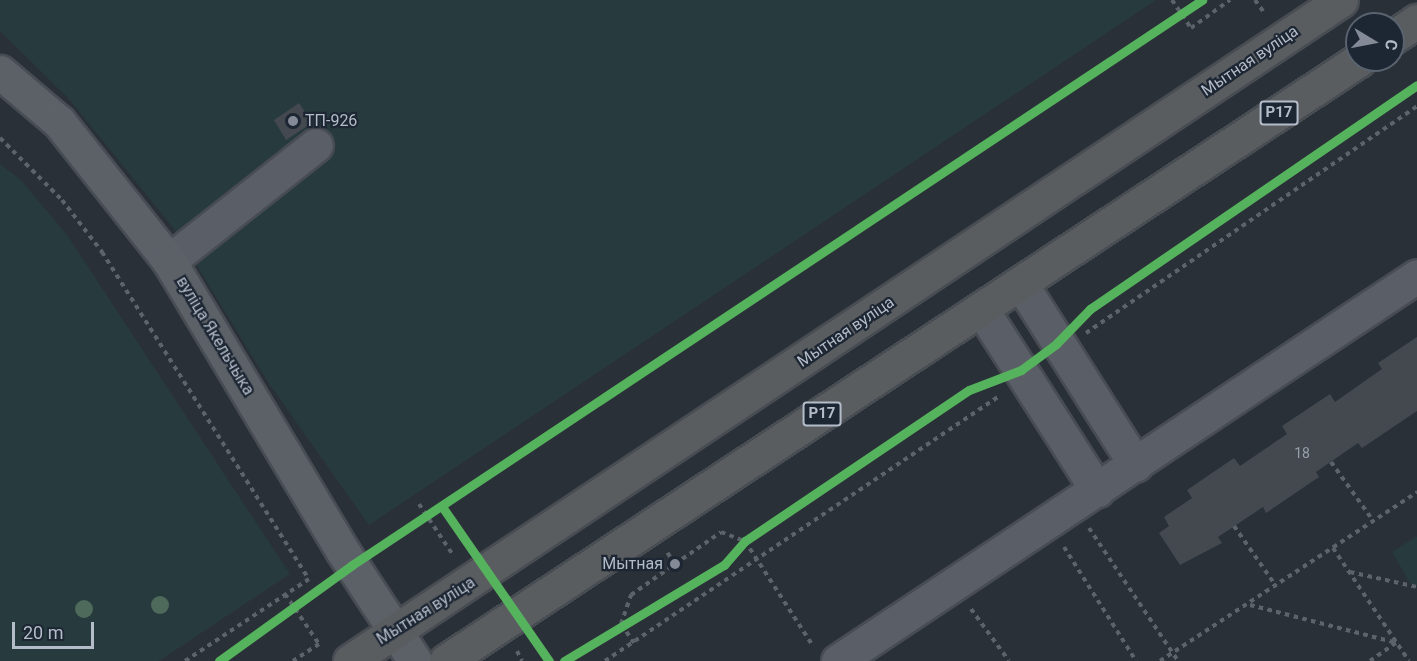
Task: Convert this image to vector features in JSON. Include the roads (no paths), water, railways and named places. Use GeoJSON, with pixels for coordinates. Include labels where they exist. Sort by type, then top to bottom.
{"type":"FeatureCollection","features":[{"type":"Feature","properties":{"kind":"highway","name":"Мытная вуліца"},"geometry":{"type":"LineString","coordinates":[[350,661],[395,628],[488,572],[1341,0]]}},
{"type":"Feature","properties":{"kind":"highway","name":"Р17"},"geometry":{"type":"LineString","coordinates":[[446,661],[1345,69]]}},
{"type":"Feature","properties":{"kind":"main road","name":"вуліца Якельчыка"},"geometry":{"type":"LineString","coordinates":[[0,72],[59,122],[169,261],[342,550],[415,661]]}},
{"type":"Feature","properties":{"kind":"lane"},"geometry":{"type":"LineString","coordinates":[[169,261],[316,145]]}},
{"type":"Feature","properties":{"kind":"lane"},"geometry":{"type":"LineString","coordinates":[[828,656],[1136,465],[1417,276]]}},
{"type":"Feature","properties":{"kind":"lane"},"geometry":{"type":"LineString","coordinates":[[1021,284],[1136,465]]}},
{"type":"Feature","properties":{"kind":"lane"},"geometry":{"type":"LineString","coordinates":[[982,310],[1097,490]]}},
{"type":"Feature","properties":{"kind":"place","name":"ТП-926"},"geometry":{"type":"Point","coordinates":[293,121]}},
{"type":"Feature","properties":{"kind":"place","name":"Мытная"},"geometry":{"type":"Point","coordinates":[675,564]}}]}
